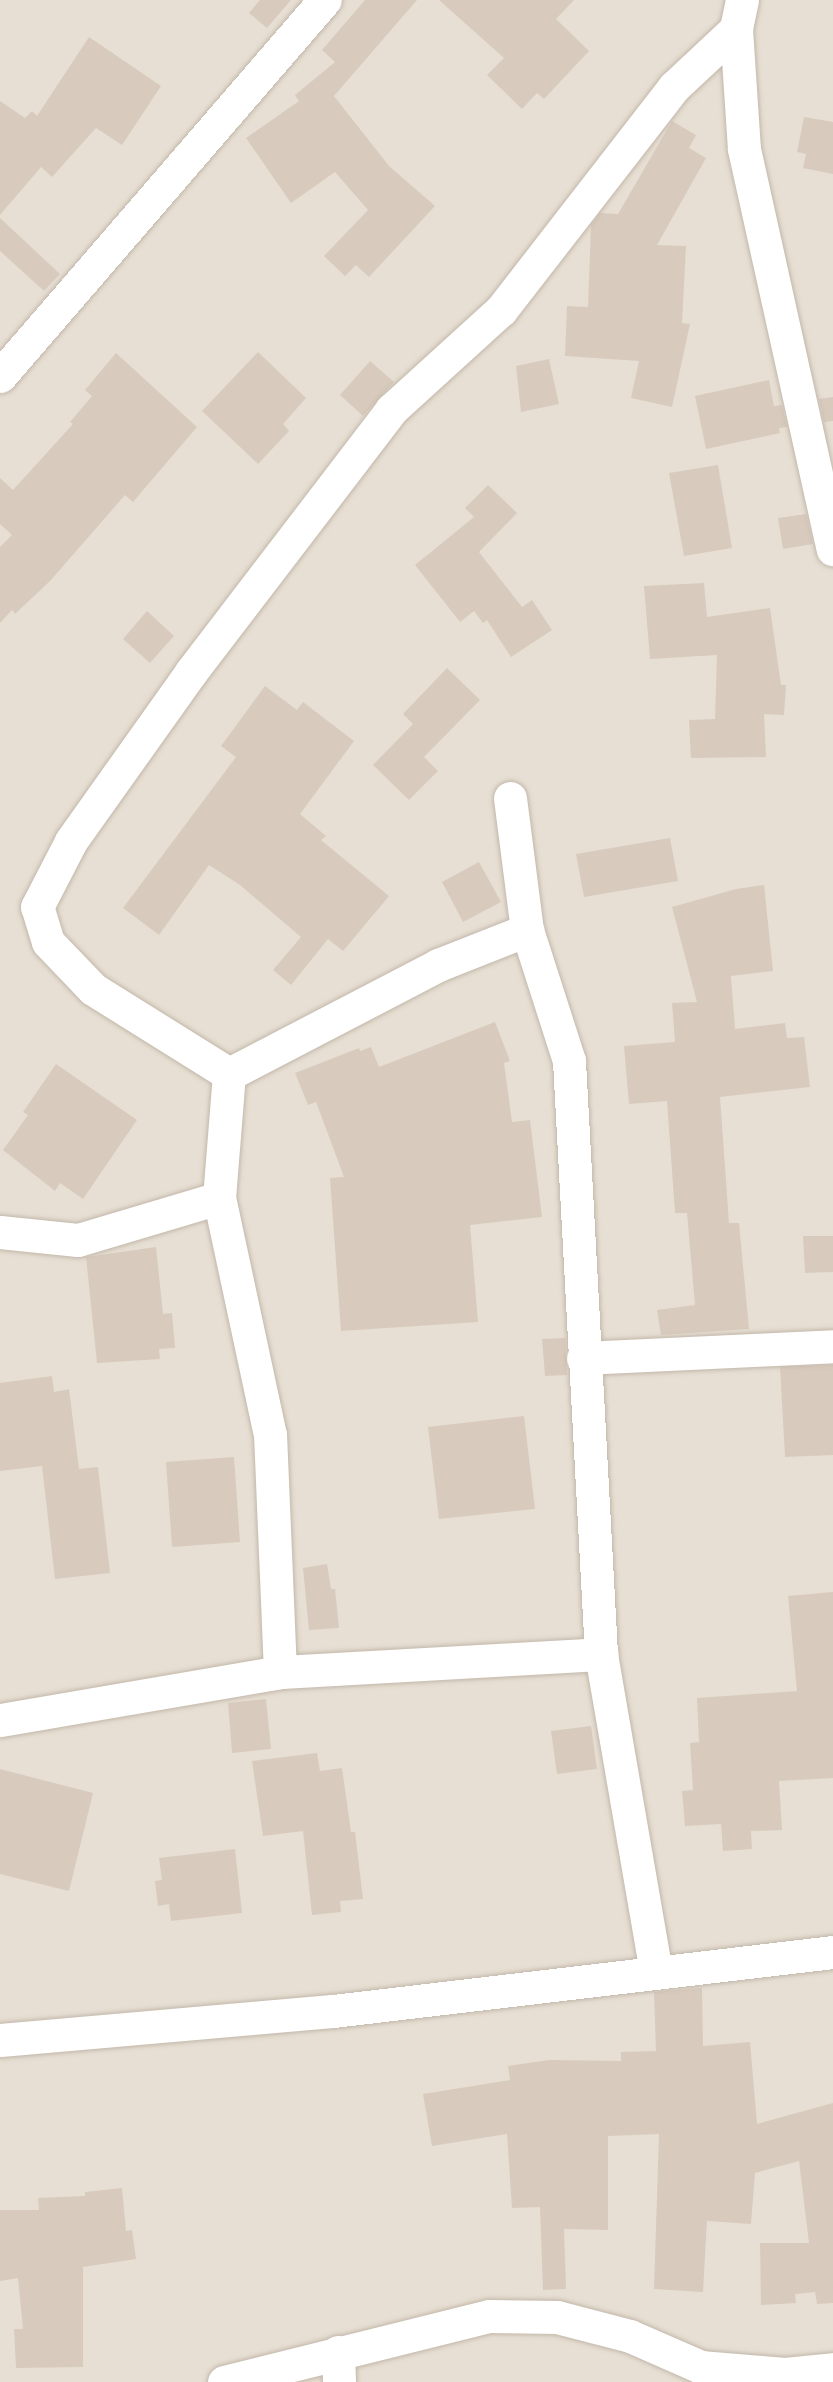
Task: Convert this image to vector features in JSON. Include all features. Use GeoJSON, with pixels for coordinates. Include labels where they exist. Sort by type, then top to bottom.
{"type":"FeatureCollection","features":[{"type":"Feature","properties":{"kind":"street"},"geometry":{"type":"LineString","coordinates":[[2,370],[325,0]]}},
{"type":"Feature","properties":{"kind":"street"},"geometry":{"type":"LineString","coordinates":[[739,14],[744,149],[833,549]]}},
{"type":"Feature","properties":{"kind":"street"},"geometry":{"type":"LineString","coordinates":[[229,1074],[93,989],[48,942],[37,907],[71,841],[190,672],[391,410],[501,310],[674,87],[739,14]]}},
{"type":"Feature","properties":{"kind":"street"},"geometry":{"type":"LineString","coordinates":[[510,798],[527,930],[569,1060],[601,1654],[656,1971]]}},
{"type":"Feature","properties":{"kind":"street"},"geometry":{"type":"LineString","coordinates":[[229,1074],[438,965],[527,930]]}},
{"type":"Feature","properties":{"kind":"street"},"geometry":{"type":"LineString","coordinates":[[229,1074],[219,1198],[270,1435],[280,1672]]}},
{"type":"Feature","properties":{"kind":"street"},"geometry":{"type":"LineString","coordinates":[[0,1232],[78,1240],[219,1198]]}},
{"type":"Feature","properties":{"kind":"street"},"geometry":{"type":"LineString","coordinates":[[584,1358],[833,1347]]}},
{"type":"Feature","properties":{"kind":"street"},"geometry":{"type":"LineString","coordinates":[[0,1720],[280,1672],[601,1654]]}},
{"type":"Feature","properties":{"kind":"street"},"geometry":{"type":"LineString","coordinates":[[0,2040],[333,2011],[656,1971],[833,1952]]}},
{"type":"Feature","properties":{"kind":"street"},"geometry":{"type":"LineString","coordinates":[[224,2382],[338,2367],[489,2316],[556,2317],[630,2336],[701,2367],[785,2374],[833,2370]]}},
{"type":"Feature","properties":{"kind":"shaded area"},"geometry":{"type":"Polygon","coordinates":[[[0,0],[833,0],[833,2382],[0,2382],[0,0]]]}},
{"type":"Feature","properties":{"kind":"building"},"geometry":{"type":"Polygon","coordinates":[[[260,0],[291,0],[267,28],[249,13],[260,0]]]}},
{"type":"Feature","properties":{"kind":"building"},"geometry":{"type":"Polygon","coordinates":[[[365,0],[417,0],[334,96],[389,166],[435,206],[369,277],[356,265],[345,276],[324,256],[368,210],[335,172],[291,203],[246,138],[299,101],[295,95],[335,62],[322,50],[365,0]]]}},
{"type":"Feature","properties":{"kind":"building"},"geometry":{"type":"Polygon","coordinates":[[[439,0],[574,0],[556,19],[589,51],[544,99],[537,93],[522,109],[487,75],[504,58],[439,0]]]}},
{"type":"Feature","properties":{"kind":"building"},"geometry":{"type":"Polygon","coordinates":[[[89,37],[161,86],[122,145],[96,128],[52,177],[41,167],[0,215],[0,101],[25,118],[32,111],[37,116],[89,37]]]}},
{"type":"Feature","properties":{"kind":"building"},"geometry":{"type":"Polygon","coordinates":[[[804,117],[833,122],[833,174],[803,168],[806,154],[797,152],[804,117]]]}},
{"type":"Feature","properties":{"kind":"building"},"geometry":{"type":"Polygon","coordinates":[[[672,121],[696,135],[689,148],[706,158],[657,245],[686,246],[682,323],[690,324],[672,407],[631,398],[639,361],[565,356],[567,306],[588,307],[591,225],[600,213],[618,214],[672,121]]]}},
{"type":"Feature","properties":{"kind":"building"},"geometry":{"type":"Polygon","coordinates":[[[0,218],[60,274],[44,291],[0,251],[0,218]]]}},
{"type":"Feature","properties":{"kind":"building"},"geometry":{"type":"Polygon","coordinates":[[[258,352],[306,398],[283,424],[289,431],[258,464],[202,411],[258,352]]]}},
{"type":"Feature","properties":{"kind":"building"},"geometry":{"type":"Polygon","coordinates":[[[116,353],[197,427],[133,502],[125,495],[51,580],[15,614],[12,610],[0,623],[0,547],[12,535],[0,524],[0,478],[13,490],[73,424],[70,422],[92,396],[85,390],[116,353]]]}},
{"type":"Feature","properties":{"kind":"building"},"geometry":{"type":"Polygon","coordinates":[[[549,359],[559,404],[521,412],[516,366],[549,359]]]}},
{"type":"Feature","properties":{"kind":"building"},"geometry":{"type":"Polygon","coordinates":[[[370,361],[394,382],[363,416],[340,395],[370,361]]]}},
{"type":"Feature","properties":{"kind":"building"},"geometry":{"type":"Polygon","coordinates":[[[769,380],[774,406],[782,405],[787,427],[779,428],[780,433],[706,449],[695,396],[769,380]]]}},
{"type":"Feature","properties":{"kind":"building"},"geometry":{"type":"Polygon","coordinates":[[[833,397],[833,421],[824,422],[819,399],[833,397]]]}},
{"type":"Feature","properties":{"kind":"building"},"geometry":{"type":"Polygon","coordinates":[[[718,465],[732,548],[684,556],[669,473],[718,465]]]}},
{"type":"Feature","properties":{"kind":"building"},"geometry":{"type":"Polygon","coordinates":[[[488,485],[517,513],[479,552],[522,607],[532,600],[552,630],[511,657],[487,620],[483,623],[474,611],[460,622],[415,565],[474,517],[465,508],[488,485]]]}},
{"type":"Feature","properties":{"kind":"building"},"geometry":{"type":"Polygon","coordinates":[[[806,514],[813,544],[783,549],[778,518],[806,514]]]}},
{"type":"Feature","properties":{"kind":"building"},"geometry":{"type":"Polygon","coordinates":[[[704,583],[707,617],[770,608],[781,685],[786,685],[784,715],[764,714],[766,757],[691,758],[689,720],[715,719],[717,655],[650,659],[644,586],[704,583]]]}},
{"type":"Feature","properties":{"kind":"building"},"geometry":{"type":"Polygon","coordinates":[[[147,611],[174,636],[150,663],[123,639],[147,611]]]}},
{"type":"Feature","properties":{"kind":"building"},"geometry":{"type":"Polygon","coordinates":[[[447,668],[480,700],[424,757],[438,771],[409,800],[373,765],[413,724],[403,714],[447,668]]]}},
{"type":"Feature","properties":{"kind":"building"},"geometry":{"type":"Polygon","coordinates":[[[265,686],[297,710],[303,702],[354,741],[300,814],[326,836],[321,840],[389,896],[343,951],[328,939],[291,985],[273,970],[301,937],[240,885],[209,865],[159,935],[123,908],[236,757],[221,746],[265,686]]]}},
{"type":"Feature","properties":{"kind":"building"},"geometry":{"type":"Polygon","coordinates":[[[670,838],[678,881],[584,897],[576,854],[670,838]]]}},
{"type":"Feature","properties":{"kind":"building"},"geometry":{"type":"Polygon","coordinates":[[[479,862],[501,902],[463,922],[442,882],[479,862]]]}},
{"type":"Feature","properties":{"kind":"building"},"geometry":{"type":"Polygon","coordinates":[[[764,885],[773,971],[731,976],[735,1029],[785,1023],[787,1038],[804,1037],[810,1087],[720,1097],[729,1223],[739,1223],[749,1329],[661,1335],[657,1310],[695,1305],[687,1213],[675,1213],[667,1101],[629,1104],[624,1046],[675,1042],[672,1003],[697,1002],[672,907],[736,889],[764,885]]]}},
{"type":"Feature","properties":{"kind":"building"},"geometry":{"type":"Polygon","coordinates":[[[495,1022],[510,1061],[504,1063],[512,1122],[530,1120],[542,1217],[470,1225],[478,1322],[341,1331],[330,1178],[344,1177],[316,1102],[308,1105],[295,1073],[359,1048],[360,1051],[371,1047],[379,1067],[495,1022]]]}},
{"type":"Feature","properties":{"kind":"building"},"geometry":{"type":"Polygon","coordinates":[[[56,1064],[137,1120],[83,1199],[60,1183],[55,1191],[3,1150],[28,1115],[23,1112],[56,1064]]]}},
{"type":"Feature","properties":{"kind":"building"},"geometry":{"type":"Polygon","coordinates":[[[803,1236],[833,1236],[833,1272],[805,1273],[803,1236]]]}},
{"type":"Feature","properties":{"kind":"building"},"geometry":{"type":"Polygon","coordinates":[[[156,1247],[163,1314],[172,1313],[175,1348],[159,1349],[160,1359],[97,1363],[86,1257],[156,1247]]]}},
{"type":"Feature","properties":{"kind":"building"},"geometry":{"type":"Polygon","coordinates":[[[565,1338],[567,1375],[545,1376],[542,1339],[565,1338]]]}},
{"type":"Feature","properties":{"kind":"building"},"geometry":{"type":"Polygon","coordinates":[[[833,1365],[833,1455],[785,1457],[780,1367],[833,1365]]]}},
{"type":"Feature","properties":{"kind":"building"},"geometry":{"type":"Polygon","coordinates":[[[52,1376],[54,1392],[69,1389],[79,1469],[98,1467],[110,1573],[55,1579],[42,1466],[0,1471],[0,1383],[52,1376]]]}},
{"type":"Feature","properties":{"kind":"building"},"geometry":{"type":"Polygon","coordinates":[[[524,1416],[535,1509],[439,1519],[428,1427],[524,1416]]]}},
{"type":"Feature","properties":{"kind":"building"},"geometry":{"type":"Polygon","coordinates":[[[234,1457],[240,1542],[172,1547],[166,1462],[234,1457]]]}},
{"type":"Feature","properties":{"kind":"building"},"geometry":{"type":"Polygon","coordinates":[[[327,1564],[331,1589],[335,1589],[339,1628],[309,1630],[303,1568],[327,1564]]]}},
{"type":"Feature","properties":{"kind":"building"},"geometry":{"type":"Polygon","coordinates":[[[833,1592],[833,1778],[779,1781],[782,1830],[751,1831],[752,1849],[723,1851],[721,1824],[685,1826],[682,1791],[693,1790],[690,1743],[699,1742],[697,1698],[797,1691],[788,1596],[833,1592]]]}},
{"type":"Feature","properties":{"kind":"building"},"geometry":{"type":"Polygon","coordinates":[[[266,1699],[271,1749],[232,1753],[228,1703],[266,1699]]]}},
{"type":"Feature","properties":{"kind":"building"},"geometry":{"type":"Polygon","coordinates":[[[591,1726],[597,1769],[557,1774],[551,1731],[591,1726]]]}},
{"type":"Feature","properties":{"kind":"building"},"geometry":{"type":"Polygon","coordinates":[[[317,1753],[320,1771],[342,1768],[351,1832],[355,1832],[363,1899],[340,1901],[341,1912],[312,1915],[303,1831],[263,1836],[252,1761],[317,1753]]]}},
{"type":"Feature","properties":{"kind":"building"},"geometry":{"type":"Polygon","coordinates":[[[0,1769],[93,1793],[69,1891],[0,1874],[0,1769]]]}},
{"type":"Feature","properties":{"kind":"building"},"geometry":{"type":"Polygon","coordinates":[[[235,1849],[242,1913],[171,1921],[169,1904],[158,1906],[155,1881],[162,1880],[159,1858],[235,1849]]]}},
{"type":"Feature","properties":{"kind":"building"},"geometry":{"type":"Polygon","coordinates":[[[702,1988],[703,2046],[750,2042],[757,2124],[833,2103],[833,2303],[817,2304],[815,2292],[795,2294],[796,2303],[761,2305],[760,2243],[809,2243],[799,2161],[755,2173],[751,2224],[707,2221],[703,2292],[654,2289],[659,2134],[608,2136],[608,2230],[564,2229],[566,2289],[543,2290],[540,2207],[512,2208],[507,2134],[432,2146],[423,2094],[510,2080],[508,2066],[549,2060],[621,2061],[621,2052],[656,2051],[654,1992],[702,1988]]]}},
{"type":"Feature","properties":{"kind":"building"},"geometry":{"type":"Polygon","coordinates":[[[122,2188],[126,2231],[132,2230],[136,2259],[83,2267],[83,2367],[16,2368],[14,2329],[23,2329],[18,2278],[0,2281],[0,2210],[39,2210],[38,2198],[85,2196],[85,2192],[122,2188]]]}}]}
